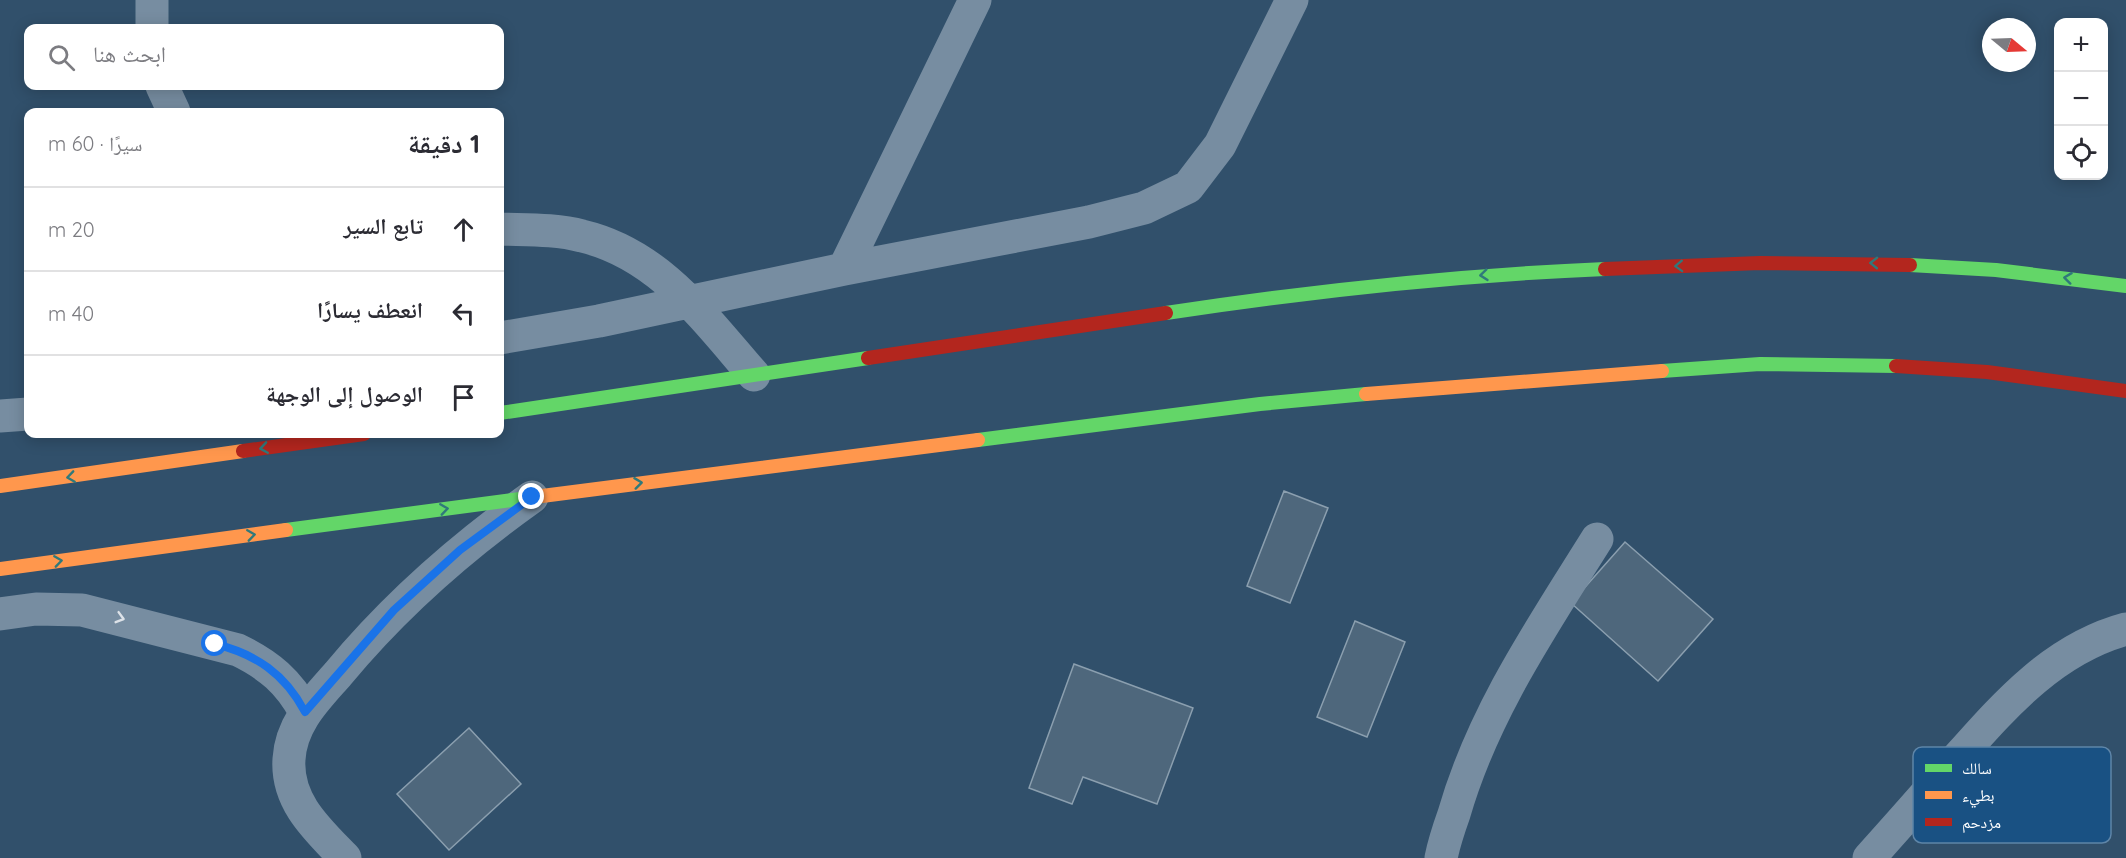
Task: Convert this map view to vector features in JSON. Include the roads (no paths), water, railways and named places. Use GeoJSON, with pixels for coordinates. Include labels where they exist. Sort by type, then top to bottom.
{"type":"FeatureCollection","features":[{"type":"Feature","properties":{"kind":"highway"},"geometry":{"type":"LineString","coordinates":[[504,412],[1253,300],[1503,273],[1760,263],[1878,263],[1996,270],[2126,286]]}},
{"type":"Feature","properties":{"kind":"highway"},"geometry":{"type":"LineString","coordinates":[[0,569],[532,497],[1260,404],[1748,364],[1874,364],[1976,372],[2126,391]]}},
{"type":"Feature","properties":{"kind":"highway"},"geometry":{"type":"LineString","coordinates":[[0,486],[336,438]]}},
{"type":"Feature","properties":{"kind":"street"},"geometry":{"type":"LineString","coordinates":[[152,0],[152,24]]}},
{"type":"Feature","properties":{"kind":"street"},"geometry":{"type":"LineString","coordinates":[[844,269],[975,0]]}},
{"type":"Feature","properties":{"kind":"street"},"geometry":{"type":"LineString","coordinates":[[504,337],[691,303],[844,269],[1089,222],[1144,208],[1188,187],[1220,145],[1292,0]]}},
{"type":"Feature","properties":{"kind":"street"},"geometry":{"type":"LineString","coordinates":[[164,90],[172,108]]}},
{"type":"Feature","properties":{"kind":"street"},"geometry":{"type":"LineString","coordinates":[[504,229],[580,235],[612,245],[650,266],[691,303],[754,375]]}},
{"type":"Feature","properties":{"kind":"street"},"geometry":{"type":"LineString","coordinates":[[0,416],[24,414]]}},
{"type":"Feature","properties":{"kind":"street"},"geometry":{"type":"LineString","coordinates":[[345,858],[300,808],[291,784],[289,759],[294,735],[305,712],[394,610],[460,550],[532,497]]}},
{"type":"Feature","properties":{"kind":"street"},"geometry":{"type":"LineString","coordinates":[[1441,858],[1463,782],[1492,713],[1528,648],[1597,539]]}},
{"type":"Feature","properties":{"kind":"street"},"geometry":{"type":"LineString","coordinates":[[0,615],[36,609],[82,610],[238,650],[259,660],[278,674],[294,692],[305,712]]}},
{"type":"Feature","properties":{"kind":"street"},"geometry":{"type":"LineString","coordinates":[[1967,747],[2001,708],[2027,684],[2081,648],[2126,629]]}},
{"type":"Feature","properties":{"kind":"street"},"geometry":{"type":"LineString","coordinates":[[1869,858],[1913,808]]}}]}
